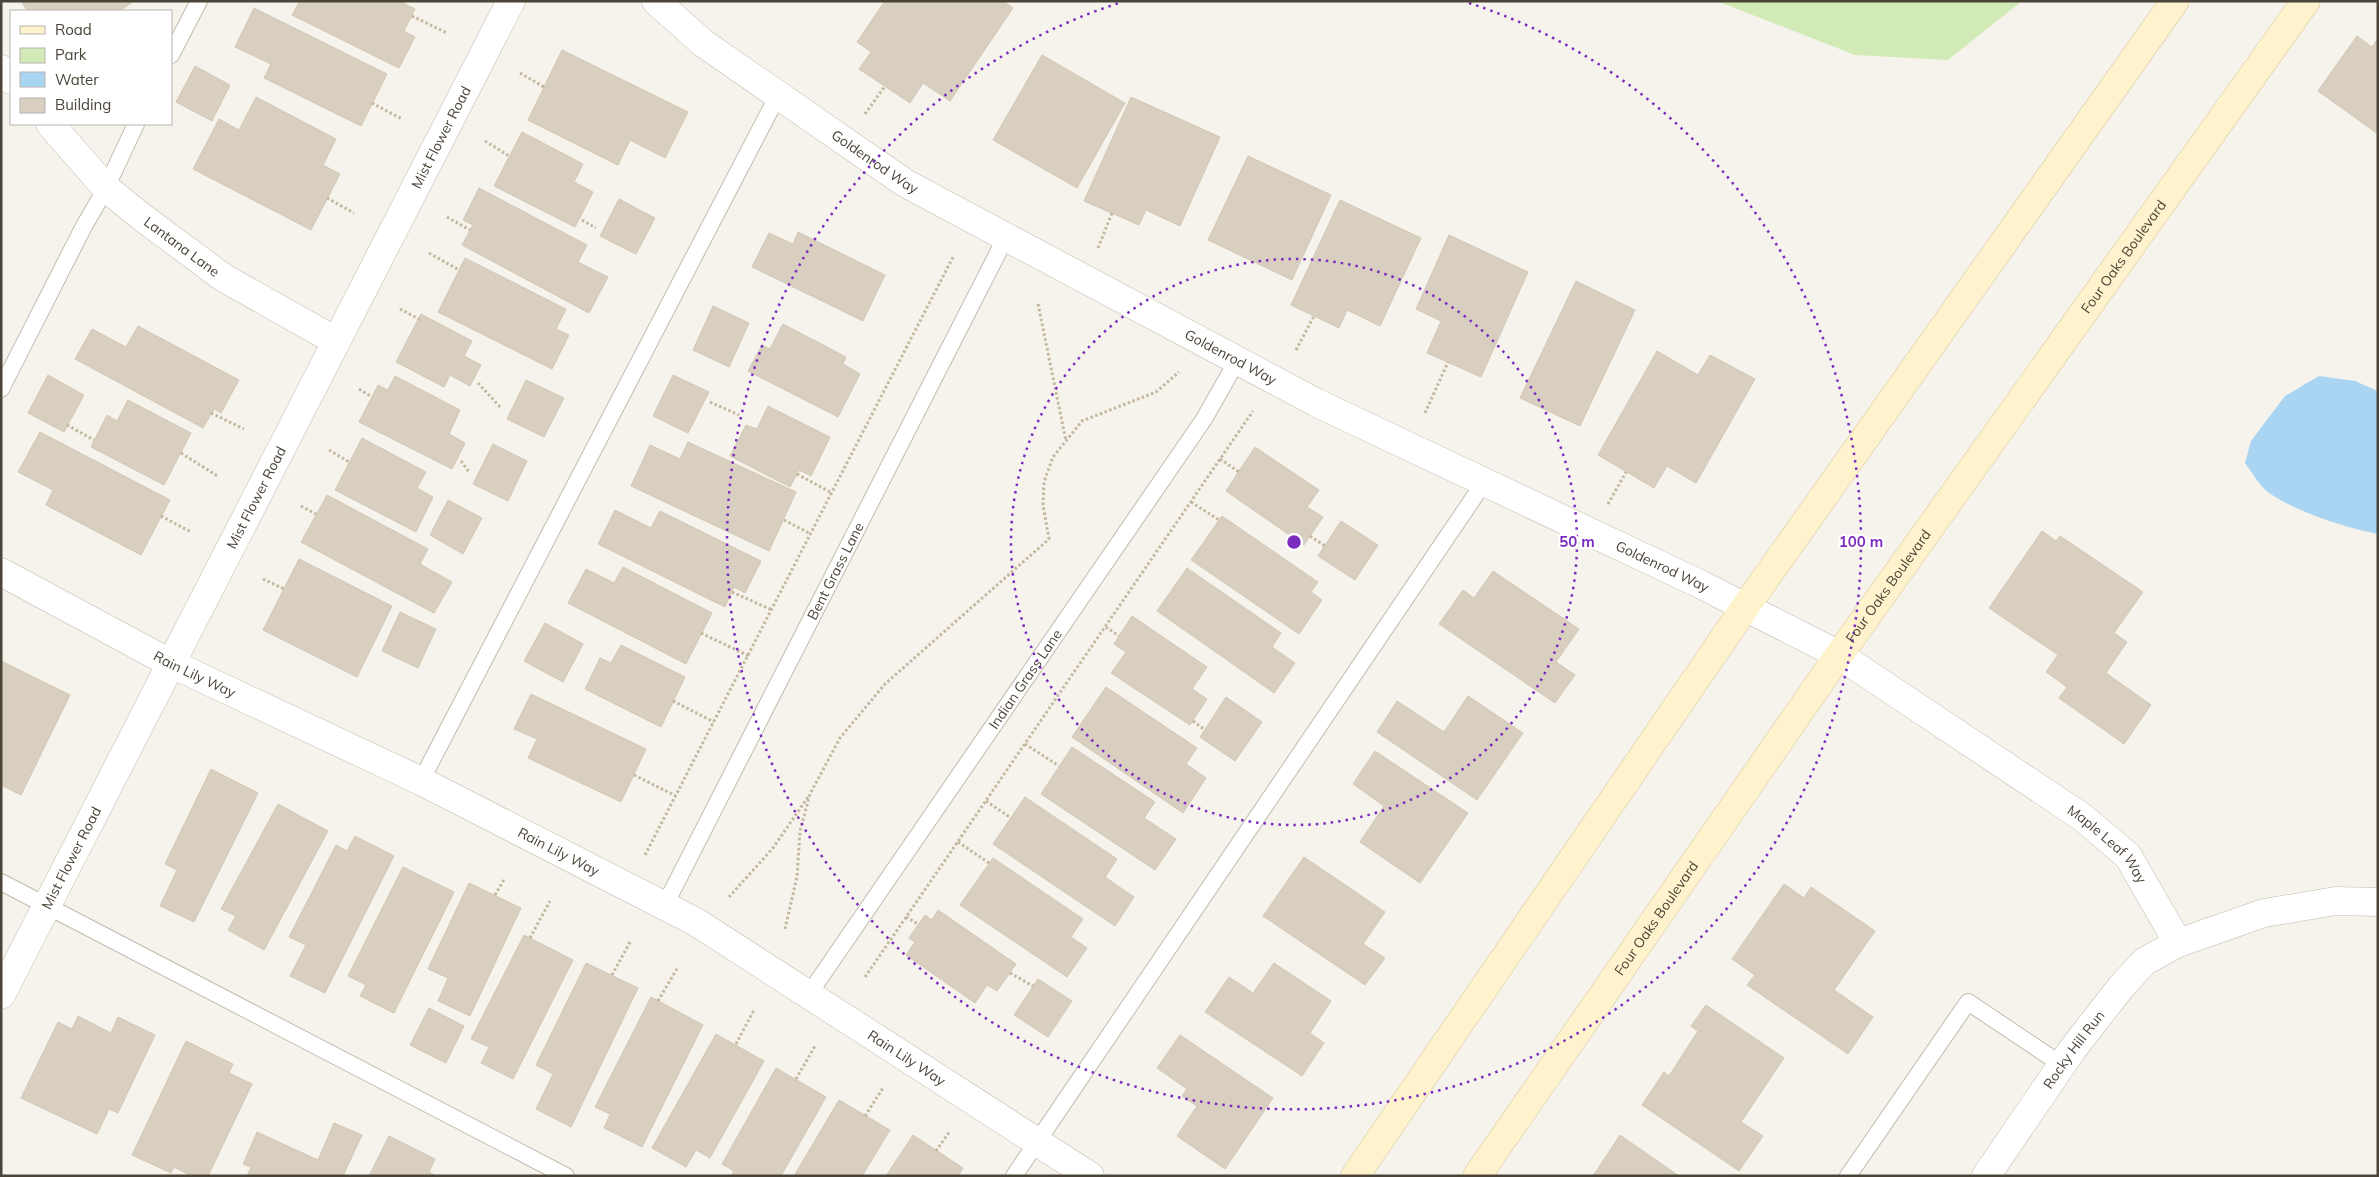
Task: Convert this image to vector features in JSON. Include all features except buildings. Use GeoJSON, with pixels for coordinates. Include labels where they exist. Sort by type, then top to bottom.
{"type":"FeatureCollection","features":[{"type":"Feature","properties":{"kind":"street","name":"Mist Flower Road"},"geometry":{"type":"LineString","coordinates":[[1,994],[511,1]]}},
{"type":"Feature","properties":{"kind":"street","name":"Goldenrod Way"},"geometry":{"type":"LineString","coordinates":[[656,1],[703,43],[905,183],[1317,403],[1746,606],[1839,655]]}},
{"type":"Feature","properties":{"kind":"street"},"geometry":{"type":"LineString","coordinates":[[1355,1176],[1746,606],[2175,1]]}},
{"type":"Feature","properties":{"kind":"street","name":"Four Oaks Boulevard"},"geometry":{"type":"LineString","coordinates":[[1477,1176],[1839,655],[2306,1]]}},
{"type":"Feature","properties":{"kind":"street"},"geometry":{"type":"LineString","coordinates":[[1,69],[10,79]]}},
{"type":"Feature","properties":{"kind":"street","name":"Lantana Lane"},"geometry":{"type":"LineString","coordinates":[[51,125],[106,188],[143,218],[224,278],[336,341]]}},
{"type":"Feature","properties":{"kind":"street","name":"Rain Lily Way"},"geometry":{"type":"LineString","coordinates":[[1,572],[170,663],[421,781],[696,922],[1090,1176]]}},
{"type":"Feature","properties":{"kind":"street","name":"Maple Leaf Way"},"geometry":{"type":"LineString","coordinates":[[1839,655],[2082,817],[2128,856],[2178,943]]}},
{"type":"Feature","properties":{"kind":"street"},"geometry":{"type":"LineString","coordinates":[[2178,943],[2264,912],[2336,901],[2378,902]]}},
{"type":"Feature","properties":{"kind":"street","name":"Rocky Hill Run"},"geometry":{"type":"LineString","coordinates":[[1986,1176],[2062,1065],[2121,987],[2145,961],[2178,943]]}},
{"type":"Feature","properties":{"kind":"lane"},"geometry":{"type":"LineString","coordinates":[[172,53],[199,1]]}},
{"type":"Feature","properties":{"kind":"lane"},"geometry":{"type":"LineString","coordinates":[[421,781],[778,95]]}},
{"type":"Feature","properties":{"kind":"lane"},"geometry":{"type":"LineString","coordinates":[[1,389],[84,226],[106,188],[136,125]]}},
{"type":"Feature","properties":{"kind":"lane","name":"Bent Grass Lane"},"geometry":{"type":"LineString","coordinates":[[665,905],[1006,237]]}},
{"type":"Feature","properties":{"kind":"lane","name":"Indian Grass Lane"},"geometry":{"type":"LineString","coordinates":[[809,994],[1204,419],[1237,360]]}},
{"type":"Feature","properties":{"kind":"lane"},"geometry":{"type":"LineString","coordinates":[[1014,1176],[1485,481]]}},
{"type":"Feature","properties":{"kind":"lane"},"geometry":{"type":"LineString","coordinates":[[1,882],[566,1176]]}},
{"type":"Feature","properties":{"kind":"lane"},"geometry":{"type":"LineString","coordinates":[[1848,1176],[1968,1002],[2062,1065]]}},
{"type":"Feature","properties":{"kind":"path"},"geometry":{"type":"LineString","coordinates":[[412,16],[447,33]]}},
{"type":"Feature","properties":{"kind":"path"},"geometry":{"type":"LineString","coordinates":[[520,73],[544,87]]}},
{"type":"Feature","properties":{"kind":"path"},"geometry":{"type":"LineString","coordinates":[[865,115],[885,86]]}},
{"type":"Feature","properties":{"kind":"path"},"geometry":{"type":"LineString","coordinates":[[372,103],[402,119]]}},
{"type":"Feature","properties":{"kind":"path"},"geometry":{"type":"LineString","coordinates":[[485,141],[509,156]]}},
{"type":"Feature","properties":{"kind":"path"},"geometry":{"type":"LineString","coordinates":[[327,198],[354,213]]}},
{"type":"Feature","properties":{"kind":"path"},"geometry":{"type":"LineString","coordinates":[[1097,249],[1112,214]]}},
{"type":"Feature","properties":{"kind":"path"},"geometry":{"type":"LineString","coordinates":[[447,217],[470,230]]}},
{"type":"Feature","properties":{"kind":"path"},"geometry":{"type":"LineString","coordinates":[[582,220],[596,228]]}},
{"type":"Feature","properties":{"kind":"path"},"geometry":{"type":"LineString","coordinates":[[429,253],[459,270]]}},
{"type":"Feature","properties":{"kind":"path"},"geometry":{"type":"LineString","coordinates":[[646,855],[954,258]]}},
{"type":"Feature","properties":{"kind":"path"},"geometry":{"type":"LineString","coordinates":[[1038,304],[1066,442]]}},
{"type":"Feature","properties":{"kind":"path"},"geometry":{"type":"LineString","coordinates":[[400,309],[419,319]]}},
{"type":"Feature","properties":{"kind":"path"},"geometry":{"type":"LineString","coordinates":[[1296,350],[1314,316]]}},
{"type":"Feature","properties":{"kind":"path"},"geometry":{"type":"LineString","coordinates":[[1425,412],[1448,362]]}},
{"type":"Feature","properties":{"kind":"path"},"geometry":{"type":"LineString","coordinates":[[729,897],[773,848],[810,794],[840,738],[886,684],[1049,538],[1043,505],[1044,482],[1053,457],[1082,421],[1156,392],[1179,372]]}},
{"type":"Feature","properties":{"kind":"path"},"geometry":{"type":"LineString","coordinates":[[478,383],[501,408]]}},
{"type":"Feature","properties":{"kind":"path"},"geometry":{"type":"LineString","coordinates":[[359,390],[372,397]]}},
{"type":"Feature","properties":{"kind":"path"},"geometry":{"type":"LineString","coordinates":[[710,402],[739,415]]}},
{"type":"Feature","properties":{"kind":"path"},"geometry":{"type":"LineString","coordinates":[[866,977],[1254,410]]}},
{"type":"Feature","properties":{"kind":"path"},"geometry":{"type":"LineString","coordinates":[[211,413],[244,429]]}},
{"type":"Feature","properties":{"kind":"path"},"geometry":{"type":"LineString","coordinates":[[67,425],[94,440]]}},
{"type":"Feature","properties":{"kind":"path"},"geometry":{"type":"LineString","coordinates":[[328,450],[350,462]]}},
{"type":"Feature","properties":{"kind":"path"},"geometry":{"type":"LineString","coordinates":[[181,453],[219,477]]}},
{"type":"Feature","properties":{"kind":"path"},"geometry":{"type":"LineString","coordinates":[[1220,459],[1238,472]]}},
{"type":"Feature","properties":{"kind":"path"},"geometry":{"type":"LineString","coordinates":[[461,461],[469,472]]}},
{"type":"Feature","properties":{"kind":"path"},"geometry":{"type":"LineString","coordinates":[[797,474],[832,492]]}},
{"type":"Feature","properties":{"kind":"path"},"geometry":{"type":"LineString","coordinates":[[1191,502],[1219,520]]}},
{"type":"Feature","properties":{"kind":"path"},"geometry":{"type":"LineString","coordinates":[[300,506],[316,514]]}},
{"type":"Feature","properties":{"kind":"path"},"geometry":{"type":"LineString","coordinates":[[161,516],[190,532]]}},
{"type":"Feature","properties":{"kind":"path"},"geometry":{"type":"LineString","coordinates":[[784,520],[811,534]]}},
{"type":"Feature","properties":{"kind":"path"},"geometry":{"type":"LineString","coordinates":[[1310,536],[1325,546]]}},
{"type":"Feature","properties":{"kind":"path"},"geometry":{"type":"LineString","coordinates":[[263,579],[284,589]]}},
{"type":"Feature","properties":{"kind":"path"},"geometry":{"type":"LineString","coordinates":[[732,592],[772,610]]}},
{"type":"Feature","properties":{"kind":"path"},"geometry":{"type":"LineString","coordinates":[[1106,627],[1119,636]]}},
{"type":"Feature","properties":{"kind":"path"},"geometry":{"type":"LineString","coordinates":[[701,633],[748,656]]}},
{"type":"Feature","properties":{"kind":"path"},"geometry":{"type":"LineString","coordinates":[[673,701],[714,722]]}},
{"type":"Feature","properties":{"kind":"path"},"geometry":{"type":"LineString","coordinates":[[1193,721],[1205,730]]}},
{"type":"Feature","properties":{"kind":"path"},"geometry":{"type":"LineString","coordinates":[[1025,744],[1059,766]]}},
{"type":"Feature","properties":{"kind":"path"},"geometry":{"type":"LineString","coordinates":[[634,775],[676,796]]}},
{"type":"Feature","properties":{"kind":"path"},"geometry":{"type":"LineString","coordinates":[[786,929],[797,877],[800,832],[810,794]]}},
{"type":"Feature","properties":{"kind":"path"},"geometry":{"type":"LineString","coordinates":[[986,801],[1011,818]]}},
{"type":"Feature","properties":{"kind":"path"},"geometry":{"type":"LineString","coordinates":[[958,842],[989,863]]}},
{"type":"Feature","properties":{"kind":"path"},"geometry":{"type":"LineString","coordinates":[[495,895],[505,878]]}},
{"type":"Feature","properties":{"kind":"path"},"geometry":{"type":"LineString","coordinates":[[530,938],[550,901]]}},
{"type":"Feature","properties":{"kind":"path"},"geometry":{"type":"LineString","coordinates":[[906,918],[918,924]]}},
{"type":"Feature","properties":{"kind":"path"},"geometry":{"type":"LineString","coordinates":[[612,975],[630,942]]}},
{"type":"Feature","properties":{"kind":"path"},"geometry":{"type":"LineString","coordinates":[[658,1002],[678,967]]}},
{"type":"Feature","properties":{"kind":"path"},"geometry":{"type":"LineString","coordinates":[[1010,972],[1033,986]]}},
{"type":"Feature","properties":{"kind":"path"},"geometry":{"type":"LineString","coordinates":[[736,1044],[754,1010]]}},
{"type":"Feature","properties":{"kind":"path"},"geometry":{"type":"LineString","coordinates":[[796,1079],[815,1046]]}},
{"type":"Feature","properties":{"kind":"path"},"geometry":{"type":"LineString","coordinates":[[865,1116],[883,1088]]}},
{"type":"Feature","properties":{"kind":"path"},"geometry":{"type":"LineString","coordinates":[[936,1151],[950,1131]]}},
{"type":"Feature","properties":{"kind":"green space"},"geometry":{"type":"Polygon","coordinates":[[[1717,1],[2022,1],[1948,60],[1855,55],[1717,1]]]}},
{"type":"Feature","properties":{"kind":"water"},"geometry":{"type":"Polygon","coordinates":[[[2319,376],[2355,381],[2378,391],[2378,534],[2322,518],[2294,507],[2262,487],[2245,463],[2251,441],[2285,396],[2319,376]]]}}]}
